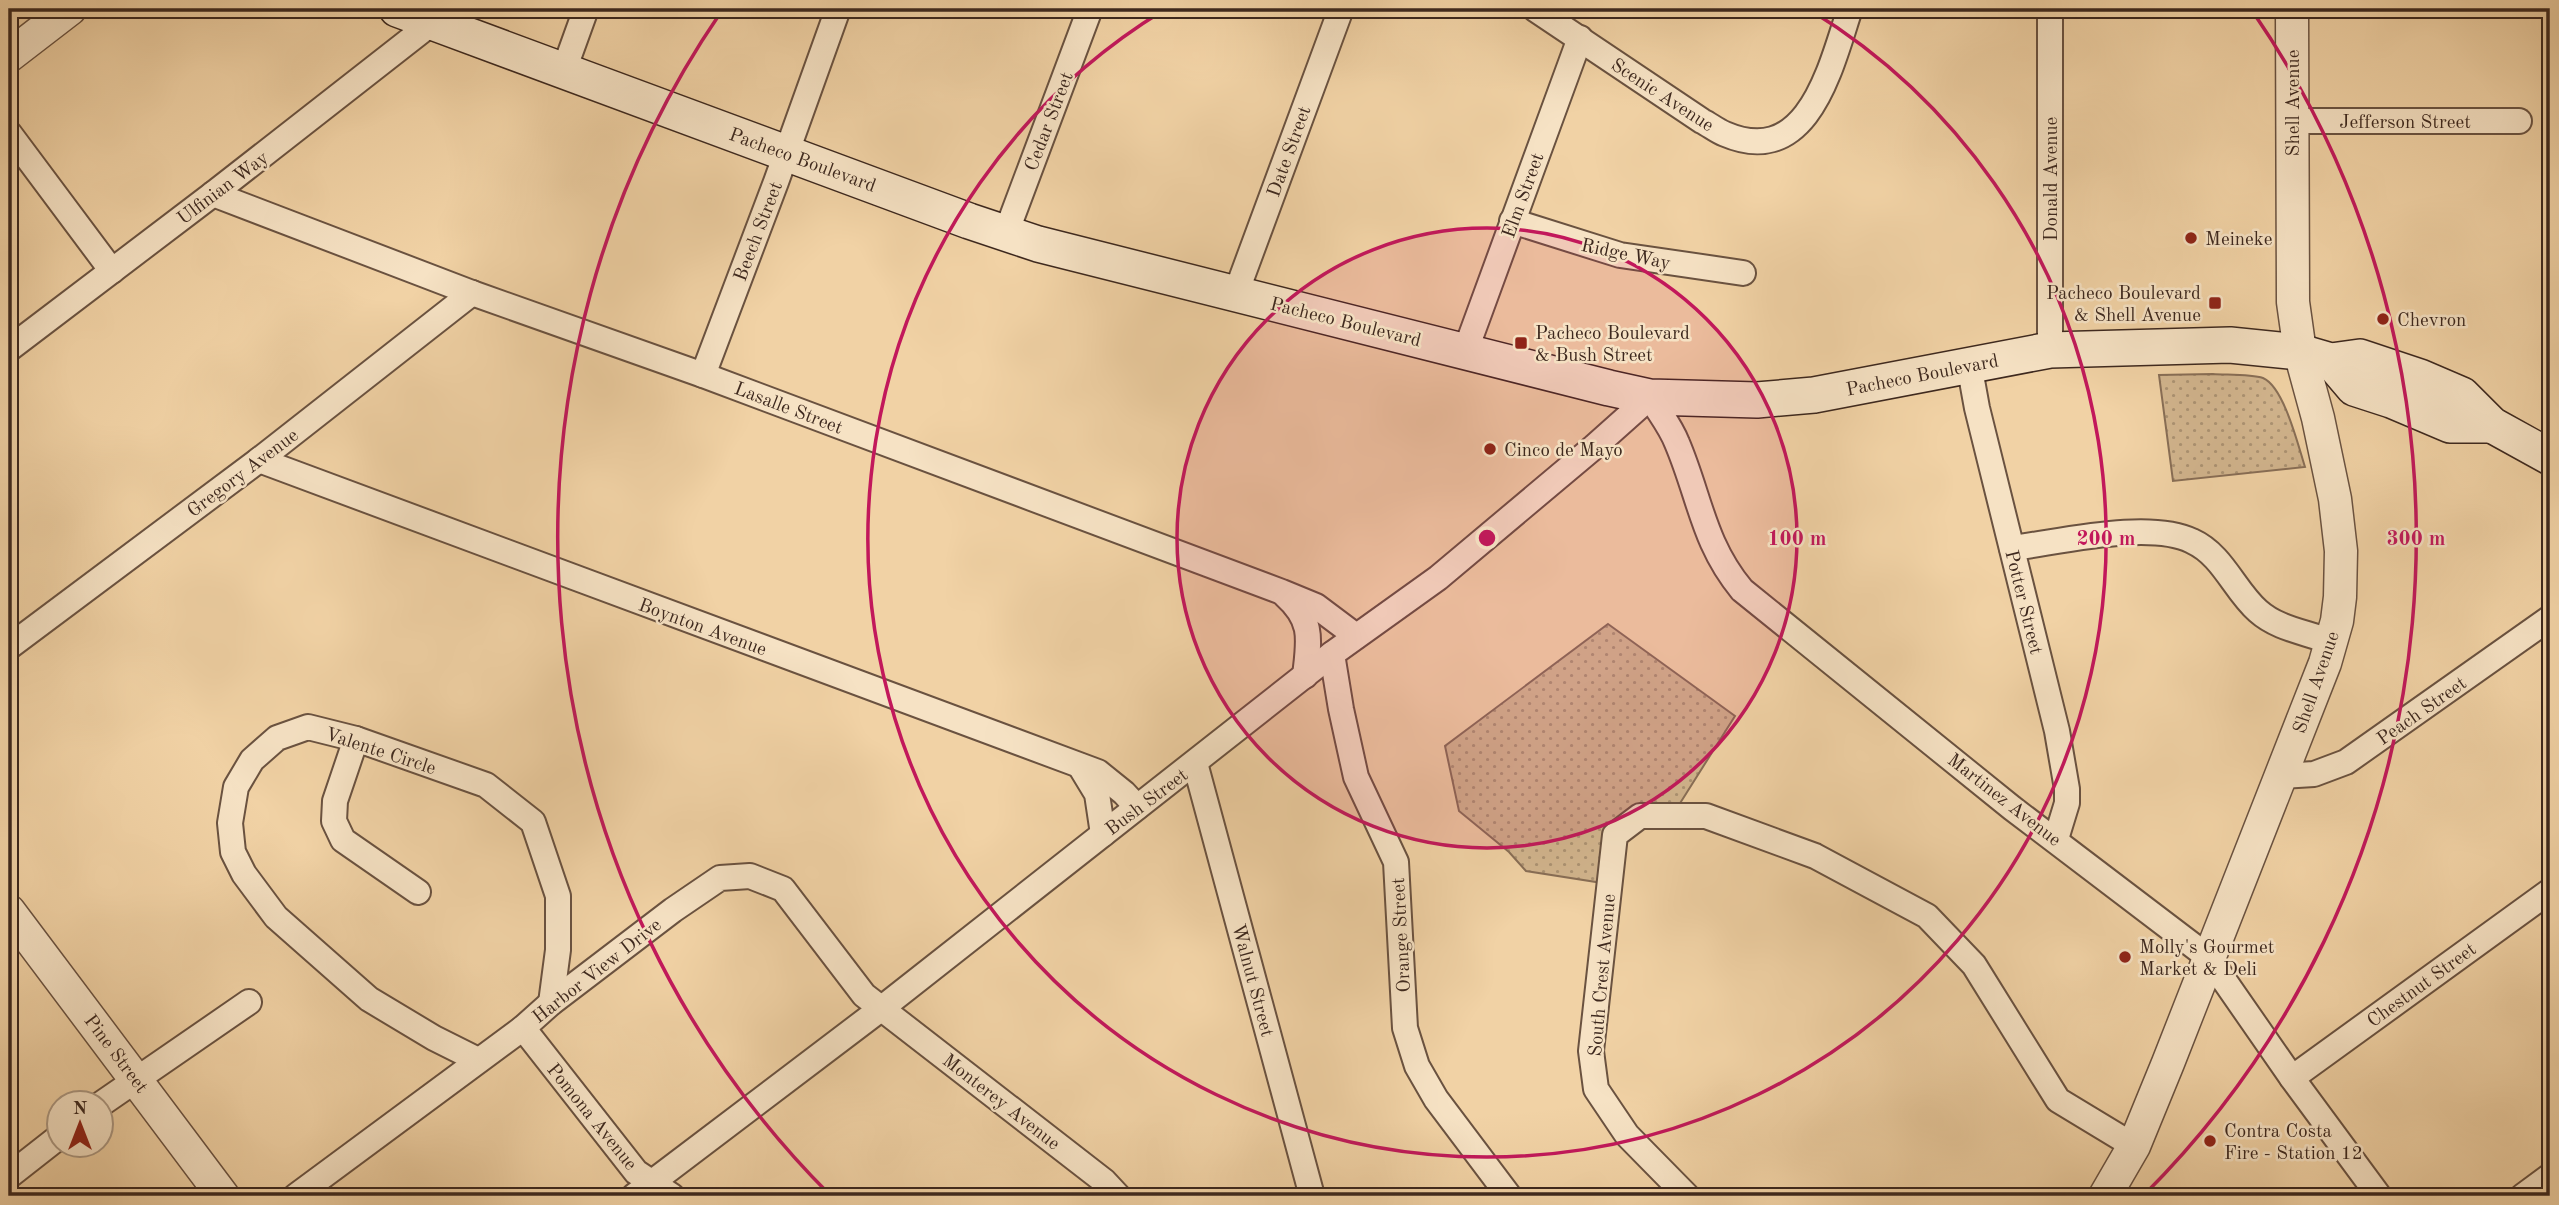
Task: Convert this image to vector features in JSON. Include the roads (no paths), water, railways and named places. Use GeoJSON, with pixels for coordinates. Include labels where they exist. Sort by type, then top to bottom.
{"type":"FeatureCollection","features":[{"type":"Feature","properties":{"kind":"main road","name":"Pacheco Boulevard"},"geometry":{"type":"LineString","coordinates":[[397,9],[1050,247],[1650,397],[1757,400],[1814,395],[2049,350],[2230,345],[2316,356],[2360,357],[2420,377],[2462,395],[2491,425],[2550,457]]}},
{"type":"Feature","properties":{"kind":"street"},"geometry":{"type":"LineString","coordinates":[[9,57],[70,9]]}},
{"type":"Feature","properties":{"kind":"street"},"geometry":{"type":"LineString","coordinates":[[564,71],[586,9]]}},
{"type":"Feature","properties":{"kind":"street","name":"Beech Street"},"geometry":{"type":"LineString","coordinates":[[703,374],[838,9]]}},
{"type":"Feature","properties":{"kind":"street","name":"Cedar Street"},"geometry":{"type":"LineString","coordinates":[[1006,233],[1090,9]]}},
{"type":"Feature","properties":{"kind":"street","name":"Date Street"},"geometry":{"type":"LineString","coordinates":[[1236,293],[1341,9]]}},
{"type":"Feature","properties":{"kind":"street","name":"Scenic Avenue"},"geometry":{"type":"LineString","coordinates":[[1535,9],[1726,134],[1745,140],[1769,140],[1789,133],[1806,118],[1819,97],[1850,9]]}},
{"type":"Feature","properties":{"kind":"street","name":"Donald Avenue"},"geometry":{"type":"LineString","coordinates":[[2049,9],[2049,350]]}},
{"type":"Feature","properties":{"kind":"street","name":"Shell Avenue"},"geometry":{"type":"LineString","coordinates":[[2105,1196],[2134,1146],[2281,776],[2331,642],[2340,597],[2339,529],[2318,418],[2316,356],[2293,302],[2292,9]]}},
{"type":"Feature","properties":{"kind":"street","name":"Ulfinian Way"},"geometry":{"type":"LineString","coordinates":[[9,349],[214,194],[433,22]]}},
{"type":"Feature","properties":{"kind":"street","name":"Elm Street"},"geometry":{"type":"LineString","coordinates":[[1465,352],[1580,38]]}},
{"type":"Feature","properties":{"kind":"street","name":"Jefferson Street"},"geometry":{"type":"LineString","coordinates":[[2292,121],[2519,121]]}},
{"type":"Feature","properties":{"kind":"street"},"geometry":{"type":"LineString","coordinates":[[9,133],[112,271]]}},
{"type":"Feature","properties":{"kind":"street","name":"Lasalle Street"},"geometry":{"type":"LineString","coordinates":[[214,194],[472,293],[703,374],[1282,592],[1316,606],[1356,636]]}},
{"type":"Feature","properties":{"kind":"street","name":"Ridge Way"},"geometry":{"type":"LineString","coordinates":[[1512,221],[1620,255],[1743,273]]}},
{"type":"Feature","properties":{"kind":"street","name":"Gregory Avenue"},"geometry":{"type":"LineString","coordinates":[[9,647],[259,460],[472,293]]}},
{"type":"Feature","properties":{"kind":"street","name":"Potter Street"},"geometry":{"type":"LineString","coordinates":[[1969,364],[1977,408],[2067,778],[2067,803],[2056,839]]}},
{"type":"Feature","properties":{"kind":"street","name":"Bush Street"},"geometry":{"type":"LineString","coordinates":[[653,1192],[1332,653],[1438,578],[1650,397]]}},
{"type":"Feature","properties":{"kind":"street","name":"Martinez Avenue"},"geometry":{"type":"LineString","coordinates":[[1650,397],[1677,443],[1716,552],[1727,572],[1742,590],[1782,625],[2012,808],[2208,957],[2379,1196]]}},
{"type":"Feature","properties":{"kind":"street","name":"Boynton Avenue"},"geometry":{"type":"LineString","coordinates":[[259,460],[1098,772],[1137,807]]}},
{"type":"Feature","properties":{"kind":"street"},"geometry":{"type":"LineString","coordinates":[[2012,548],[2127,532],[2175,534],[2195,542],[2215,558],[2244,597],[2272,622],[2331,642]]}},
{"type":"Feature","properties":{"kind":"street"},"geometry":{"type":"LineString","coordinates":[[1282,592],[1304,615],[1308,648],[1305,676]]}},
{"type":"Feature","properties":{"kind":"street","name":"Peach Street"},"geometry":{"type":"LineString","coordinates":[[2281,776],[2314,775],[2346,762],[2550,618]]}},
{"type":"Feature","properties":{"kind":"street","name":"Orange Street"},"geometry":{"type":"LineString","coordinates":[[1332,653],[1356,776],[1396,862],[1405,1028],[1417,1066],[1436,1098],[1509,1196]]}},
{"type":"Feature","properties":{"kind":"street","name":"Valente Circle"},"geometry":{"type":"LineString","coordinates":[[478,1060],[369,999],[276,917],[244,874],[233,852],[230,823],[236,787],[252,760],[277,738],[308,727],[356,739],[486,785],[533,822],[558,897],[558,950],[551,1003]]}},
{"type":"Feature","properties":{"kind":"street"},"geometry":{"type":"LineString","coordinates":[[356,739],[335,801],[334,821],[343,840],[418,892]]}},
{"type":"Feature","properties":{"kind":"street","name":"Walnut Street"},"geometry":{"type":"LineString","coordinates":[[1195,764],[1312,1196]]}},
{"type":"Feature","properties":{"kind":"street"},"geometry":{"type":"LineString","coordinates":[[1080,766],[1097,794],[1103,834]]}},
{"type":"Feature","properties":{"kind":"street","name":"South Crest Avenue"},"geometry":{"type":"LineString","coordinates":[[1688,1196],[1626,1135],[1595,1089],[1591,1051],[1615,835],[1640,816],[1706,816],[1815,856],[1927,916],[1974,965],[2058,1100],[2134,1146]]}},
{"type":"Feature","properties":{"kind":"street","name":"Harbor View Drive"},"geometry":{"type":"LineString","coordinates":[[296,1196],[523,1028],[551,1003],[673,910],[720,878],[750,876],[766,880],[783,889],[864,995],[882,1009]]}},
{"type":"Feature","properties":{"kind":"street","name":"Chestnut Street"},"geometry":{"type":"LineString","coordinates":[[2292,1078],[2550,891]]}},
{"type":"Feature","properties":{"kind":"street","name":"Pine Street"},"geometry":{"type":"LineString","coordinates":[[9,911],[223,1196]]}},
{"type":"Feature","properties":{"kind":"street"},"geometry":{"type":"LineString","coordinates":[[116,1093],[249,1002]]}},
{"type":"Feature","properties":{"kind":"street","name":"Monterey Avenue"},"geometry":{"type":"LineString","coordinates":[[882,1009],[1104,1181],[1118,1196]]}},
{"type":"Feature","properties":{"kind":"street","name":"Pomona Avenue"},"geometry":{"type":"LineString","coordinates":[[523,1028],[653,1192]]}},
{"type":"Feature","properties":{"kind":"street"},"geometry":{"type":"LineString","coordinates":[[9,1176],[46,1147]]}},
{"type":"Feature","properties":{"kind":"street"},"geometry":{"type":"LineString","coordinates":[[2523,1196],[2550,1176]]}},
{"type":"Feature","properties":{"kind":"place","name":"Meineke"},"geometry":{"type":"Point","coordinates":[2191,238]}},
{"type":"Feature","properties":{"kind":"place","name":"Pacheco Boulevard & Shell Avenue"},"geometry":{"type":"Point","coordinates":[2215,303]}},
{"type":"Feature","properties":{"kind":"place","name":"Chevron"},"geometry":{"type":"Point","coordinates":[2383,319]}},
{"type":"Feature","properties":{"kind":"place","name":"Pacheco Boulevard & Bush Street"},"geometry":{"type":"Point","coordinates":[1521,343]}},
{"type":"Feature","properties":{"kind":"place","name":"Cinco de Mayo"},"geometry":{"type":"Point","coordinates":[1490,449]}},
{"type":"Feature","properties":{"kind":"place","name":"Molly's Gourmet Market & Deli"},"geometry":{"type":"Point","coordinates":[2125,957]}},
{"type":"Feature","properties":{"kind":"place","name":"Contra Costa Fire - Station 12"},"geometry":{"type":"Point","coordinates":[2210,1141]}}]}
